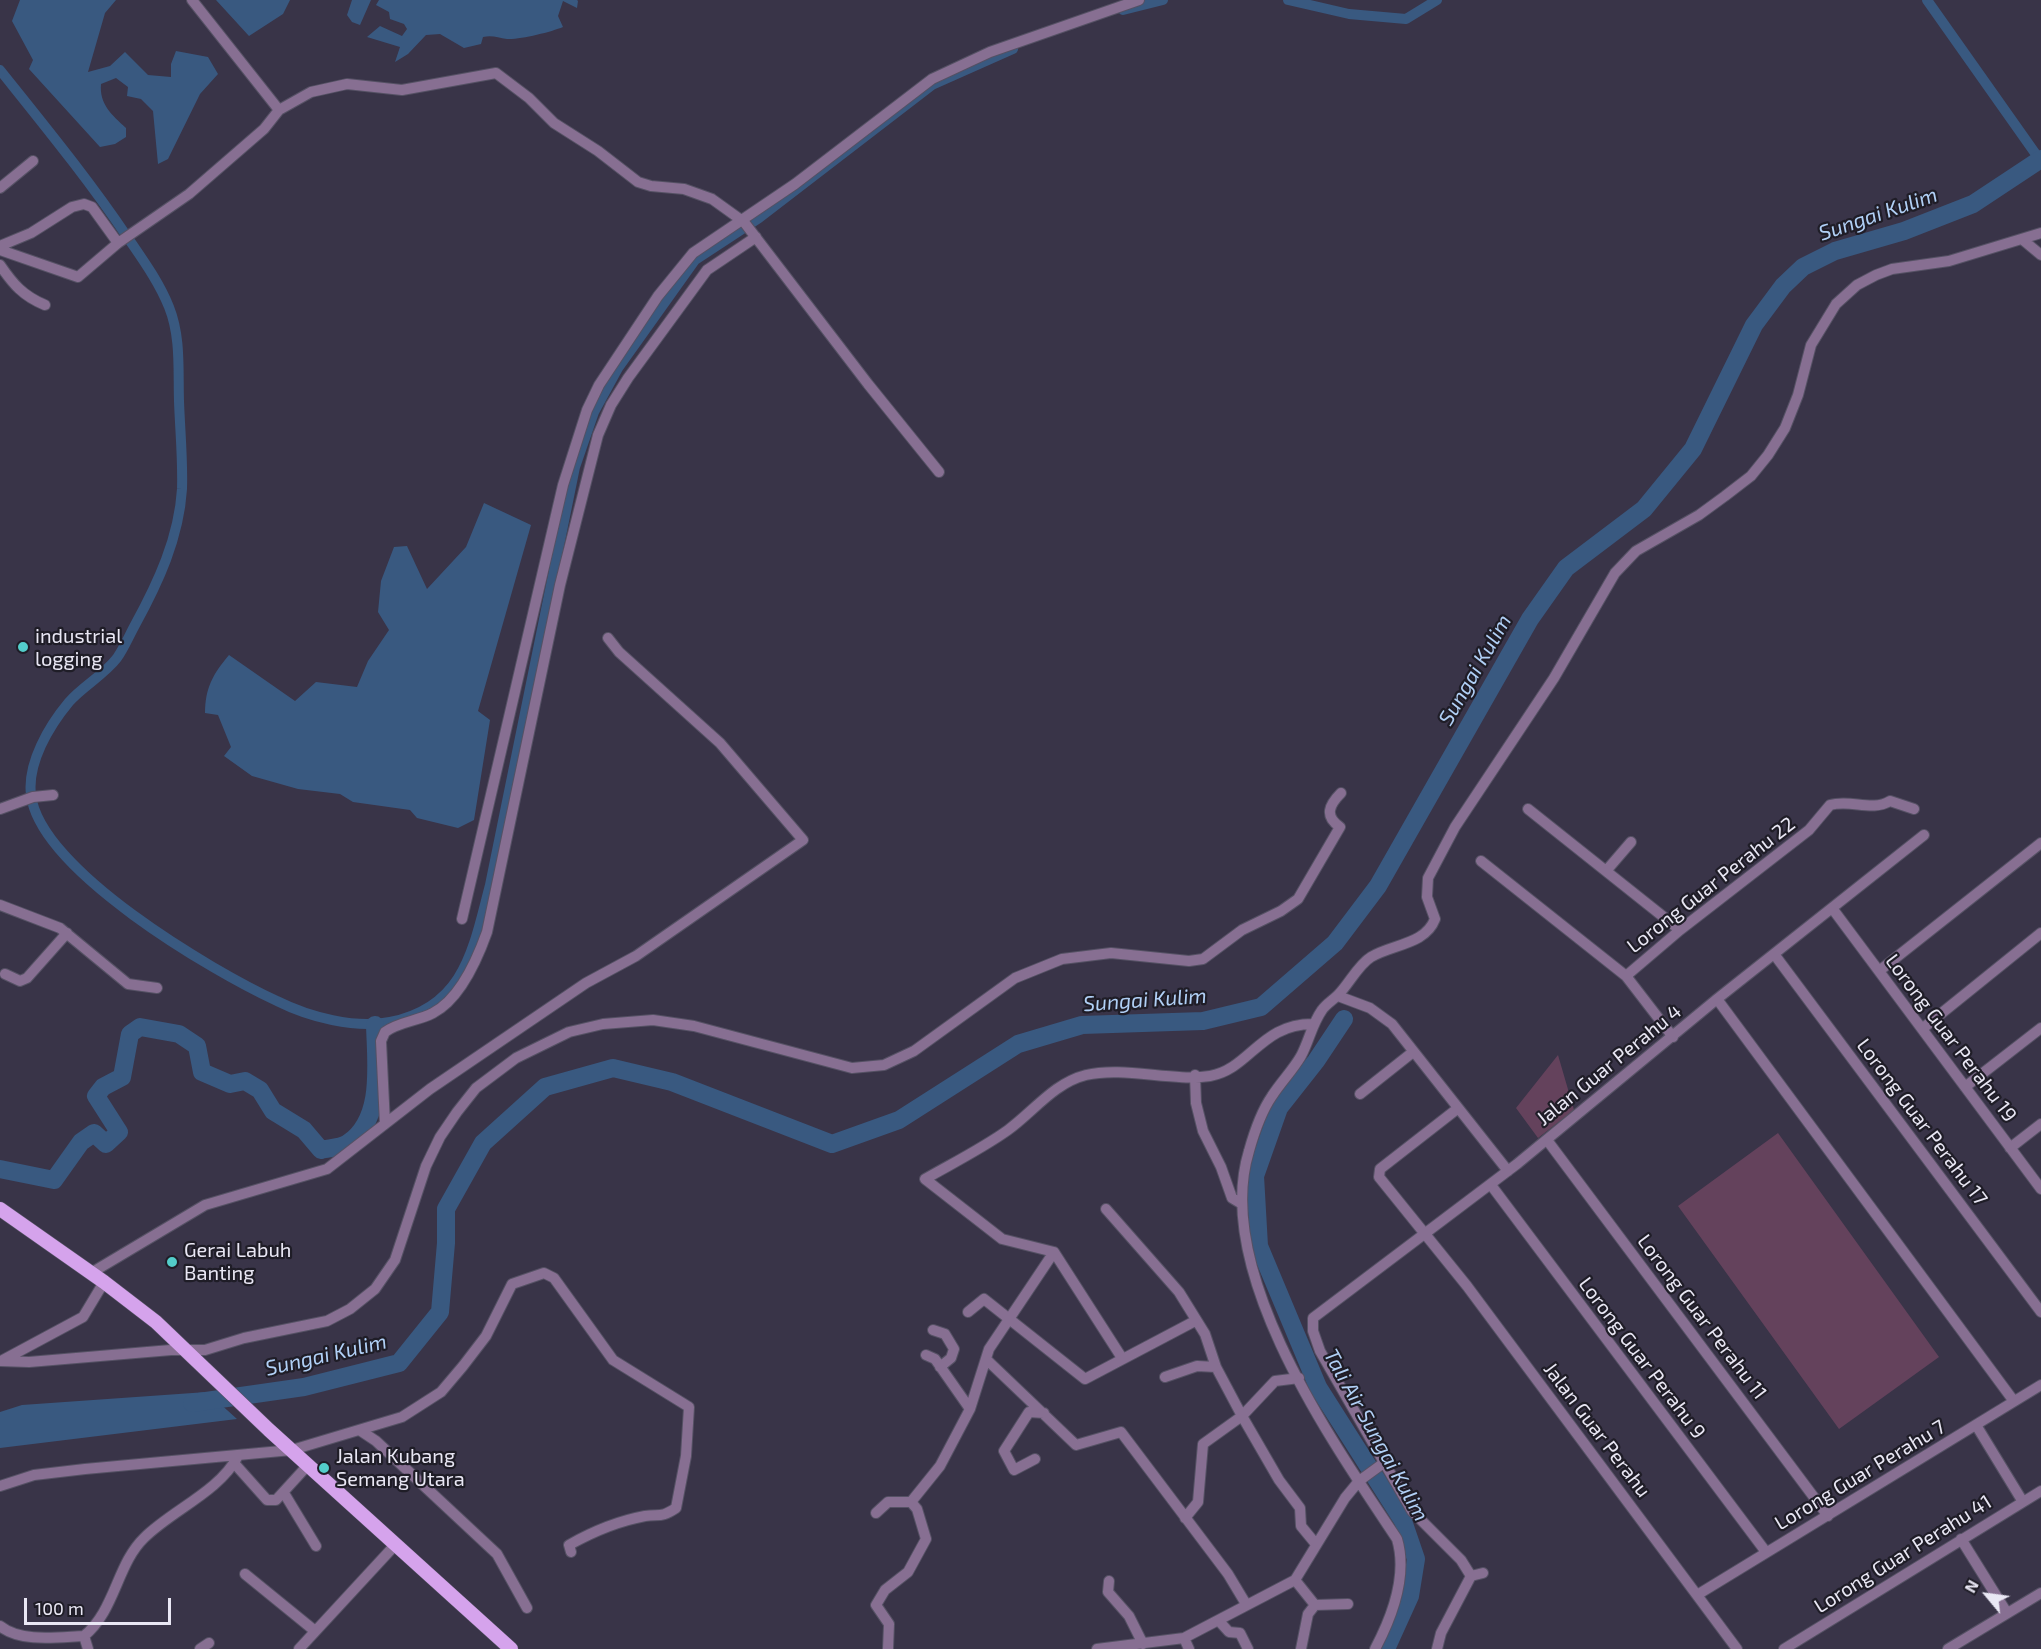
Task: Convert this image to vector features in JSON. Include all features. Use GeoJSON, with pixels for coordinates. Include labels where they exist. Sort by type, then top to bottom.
{"type":"FeatureCollection","features":[{"type":"Feature","properties":{"kind":"main road"},"geometry":{"type":"LineString","coordinates":[[0,1209],[104,1282],[156,1322],[269,1430],[511,1649]]}},
{"type":"Feature","properties":{"kind":"street"},"geometry":{"type":"LineString","coordinates":[[192,0],[279,110]]}},
{"type":"Feature","properties":{"kind":"street"},"geometry":{"type":"LineString","coordinates":[[462,919],[563,485],[587,411],[599,385],[658,296],[693,253],[845,147],[932,79],[955,66],[1033,35],[1139,0]]}},
{"type":"Feature","properties":{"kind":"street"},"geometry":{"type":"LineString","coordinates":[[0,248],[78,276],[119,243],[189,194],[264,129],[279,110],[311,92],[346,84],[402,90],[496,73],[529,98],[554,123],[598,151],[638,182],[651,186],[684,189],[703,196],[742,221],[939,472]]}},
{"type":"Feature","properties":{"kind":"street"},"geometry":{"type":"LineString","coordinates":[[0,188],[33,161]]}},
{"type":"Feature","properties":{"kind":"street"},"geometry":{"type":"LineString","coordinates":[[0,248],[31,233],[72,207],[84,204],[92,207],[119,243]]}},
{"type":"Feature","properties":{"kind":"street"},"geometry":{"type":"LineString","coordinates":[[1375,1649],[1386,1628],[1395,1598],[1401,1576],[1402,1554],[1397,1539],[1299,1378],[1262,1305],[1250,1265],[1242,1204],[1246,1161],[1270,1098],[1300,1057],[1322,1010],[1338,996],[1369,958],[1419,939],[1433,926],[1435,919],[1427,897],[1428,878],[1455,827],[1554,678],[1615,573],[1636,551],[1699,515],[1751,476],[1785,428],[1798,395],[1811,345],[1836,304],[1857,285],[1876,274],[1892,269],[1949,261],[2023,240],[2041,232]]}},
{"type":"Feature","properties":{"kind":"street"},"geometry":{"type":"LineString","coordinates":[[385,1124],[381,1041],[385,1032],[434,1013],[443,1005],[478,956],[487,932],[565,562],[604,420],[628,378],[707,270],[755,235]]}},
{"type":"Feature","properties":{"kind":"street"},"geometry":{"type":"LineString","coordinates":[[2023,240],[2041,255]]}},
{"type":"Feature","properties":{"kind":"street"},"geometry":{"type":"LineString","coordinates":[[0,265],[17,288],[30,298],[45,305]]}},
{"type":"Feature","properties":{"kind":"street"},"geometry":{"type":"LineString","coordinates":[[91,1273],[205,1205],[327,1169],[490,1047],[586,983],[636,956],[803,840],[720,743],[619,652],[608,638]]}},
{"type":"Feature","properties":{"kind":"street"},"geometry":{"type":"LineString","coordinates":[[0,1361],[29,1362],[205,1350],[244,1338],[327,1321],[350,1310],[375,1289],[395,1260],[426,1166],[440,1137],[476,1088],[526,1053],[569,1032],[603,1024],[653,1020],[694,1026],[852,1068],[884,1065],[914,1051],[1015,978],[1062,959],[1111,953],[1196,961],[1210,955],[1242,930],[1281,911],[1298,899],[1340,826],[1333,822],[1329,814],[1330,804],[1341,793]]}},
{"type":"Feature","properties":{"kind":"street"},"geometry":{"type":"LineString","coordinates":[[0,809],[33,797],[53,795]]}},
{"type":"Feature","properties":{"kind":"street","name":"Lorong Guar Perahu 22"},"geometry":{"type":"LineString","coordinates":[[1626,976],[1680,930],[1818,822],[1830,805],[1838,803],[1880,807],[1890,801],[1914,809]]}},
{"type":"Feature","properties":{"kind":"street"},"geometry":{"type":"LineString","coordinates":[[1528,809],[1680,930]]}},
{"type":"Feature","properties":{"kind":"street","name":"Jalan Guar Perahu 4"},"geometry":{"type":"LineString","coordinates":[[1383,1464],[1320,1351],[1312,1331],[1313,1318],[1491,1185],[1717,999],[1924,835]]}},
{"type":"Feature","properties":{"kind":"street"},"geometry":{"type":"LineString","coordinates":[[1606,871],[1631,842]]}},
{"type":"Feature","properties":{"kind":"street"},"geometry":{"type":"LineString","coordinates":[[1879,971],[2041,843]]}},
{"type":"Feature","properties":{"kind":"street"},"geometry":{"type":"LineString","coordinates":[[1482,861],[1626,976],[1673,1037]]}},
{"type":"Feature","properties":{"kind":"street"},"geometry":{"type":"LineString","coordinates":[[0,905],[51,924],[67,933],[128,984],[157,988]]}},
{"type":"Feature","properties":{"kind":"street","name":"Lorong Guar Perahu 19"},"geometry":{"type":"LineString","coordinates":[[1832,908],[2041,1189]]}},
{"type":"Feature","properties":{"kind":"street"},"geometry":{"type":"LineString","coordinates":[[5,974],[20,981],[27,978],[67,933]]}},
{"type":"Feature","properties":{"kind":"street"},"geometry":{"type":"LineString","coordinates":[[1922,1029],[2041,933]]}},
{"type":"Feature","properties":{"kind":"street","name":"Lorong Guar Perahu 17"},"geometry":{"type":"LineString","coordinates":[[1774,954],[2041,1312]]}},
{"type":"Feature","properties":{"kind":"street"},"geometry":{"type":"LineString","coordinates":[[1338,996],[1377,1013],[1392,1024],[1508,1171]]}},
{"type":"Feature","properties":{"kind":"street"},"geometry":{"type":"LineString","coordinates":[[1717,999],[2013,1400]]}},
{"type":"Feature","properties":{"kind":"street"},"geometry":{"type":"LineString","coordinates":[[1122,1358],[1054,1252],[1002,1239],[925,1179],[1008,1130],[1067,1083],[1088,1075],[1211,1076],[1231,1067],[1269,1036],[1294,1023],[1314,1024]]}},
{"type":"Feature","properties":{"kind":"street"},"geometry":{"type":"LineString","coordinates":[[1965,1087],[2041,1028]]}},
{"type":"Feature","properties":{"kind":"street"},"geometry":{"type":"LineString","coordinates":[[1360,1094],[1413,1052]]}},
{"type":"Feature","properties":{"kind":"street"},"geometry":{"type":"LineString","coordinates":[[1195,1075],[1196,1103],[1203,1131],[1221,1167],[1232,1198],[1242,1204]]}},
{"type":"Feature","properties":{"kind":"street","name":"Jalan Guar Perahu"},"geometry":{"type":"LineString","coordinates":[[1457,1109],[1380,1169],[1379,1177],[1467,1286],[1737,1649]]}},
{"type":"Feature","properties":{"kind":"street"},"geometry":{"type":"LineString","coordinates":[[2010,1148],[2041,1124]]}},
{"type":"Feature","properties":{"kind":"street","name":"Lorong Guar Perahu 11"},"geometry":{"type":"LineString","coordinates":[[1547,1140],[1828,1516]]}},
{"type":"Feature","properties":{"kind":"street","name":"Lorong Guar Perahu 9"},"geometry":{"type":"LineString","coordinates":[[1491,1185],[1766,1552]]}},
{"type":"Feature","properties":{"kind":"street"},"geometry":{"type":"LineString","coordinates":[[1106,1209],[1179,1292],[1205,1334],[1216,1367],[1242,1416],[1279,1480],[1300,1508],[1303,1517],[1301,1526],[1315,1543]]}},
{"type":"Feature","properties":{"kind":"street"},"geometry":{"type":"LineString","coordinates":[[911,1502],[940,1466],[970,1409],[986,1359],[1006,1319],[1054,1252]]}},
{"type":"Feature","properties":{"kind":"street"},"geometry":{"type":"LineString","coordinates":[[0,1486],[34,1475],[236,1459],[292,1450],[402,1417],[441,1392],[486,1336],[512,1284],[544,1273],[554,1278],[613,1360],[689,1407],[686,1456],[676,1508],[664,1517],[647,1516],[593,1532],[569,1545],[571,1552]]}},
{"type":"Feature","properties":{"kind":"street"},"geometry":{"type":"LineString","coordinates":[[0,1361],[83,1317],[104,1282]]}},
{"type":"Feature","properties":{"kind":"street"},"geometry":{"type":"LineString","coordinates":[[968,1312],[984,1299],[1006,1319],[1085,1379],[1195,1321]]}},
{"type":"Feature","properties":{"kind":"street"},"geometry":{"type":"LineString","coordinates":[[933,1330],[945,1334],[954,1350],[951,1358],[940,1367]]}},
{"type":"Feature","properties":{"kind":"street"},"geometry":{"type":"LineString","coordinates":[[926,1355],[935,1359],[970,1409]]}},
{"type":"Feature","properties":{"kind":"street"},"geometry":{"type":"LineString","coordinates":[[986,1359],[1076,1445],[1121,1432],[1228,1575],[1246,1604]]}},
{"type":"Feature","properties":{"kind":"street"},"geometry":{"type":"LineString","coordinates":[[1165,1377],[1197,1366],[1216,1367]]}},
{"type":"Feature","properties":{"kind":"street"},"geometry":{"type":"LineString","coordinates":[[1185,1518],[1198,1502],[1203,1444],[1242,1416],[1275,1381],[1299,1378]]}},
{"type":"Feature","properties":{"kind":"street","name":"Lorong Guar Perahu 7"},"geometry":{"type":"LineString","coordinates":[[1697,1595],[2041,1385]]}},
{"type":"Feature","properties":{"kind":"street"},"geometry":{"type":"LineString","coordinates":[[1035,1459],[1014,1470],[1004,1451],[1029,1412],[1044,1413]]}},
{"type":"Feature","properties":{"kind":"street"},"geometry":{"type":"LineString","coordinates":[[1976,1425],[2022,1502]]}},
{"type":"Feature","properties":{"kind":"street"},"geometry":{"type":"LineString","coordinates":[[361,1431],[376,1441],[497,1554],[527,1608]]}},
{"type":"Feature","properties":{"kind":"street"},"geometry":{"type":"LineString","coordinates":[[236,1459],[267,1500],[276,1500],[308,1465]]}},
{"type":"Feature","properties":{"kind":"street"},"geometry":{"type":"LineString","coordinates":[[0,1626],[5,1630],[39,1638],[84,1636],[97,1623],[142,1539],[218,1480],[236,1459]]}},
{"type":"Feature","properties":{"kind":"street"},"geometry":{"type":"LineString","coordinates":[[1097,1649],[1184,1638],[1295,1580],[1315,1543],[1360,1480],[1383,1464],[1412,1511],[1461,1560],[1471,1576]]}},
{"type":"Feature","properties":{"kind":"street","name":"Lorong Guar Perahu 41"},"geometry":{"type":"LineString","coordinates":[[1784,1649],[2041,1491]]}},
{"type":"Feature","properties":{"kind":"street"},"geometry":{"type":"LineString","coordinates":[[284,1493],[315,1546]]}},
{"type":"Feature","properties":{"kind":"street"},"geometry":{"type":"LineString","coordinates":[[876,1513],[888,1502],[911,1502],[917,1509],[926,1539],[908,1572],[885,1590],[876,1605],[889,1624],[888,1649]]}},
{"type":"Feature","properties":{"kind":"street"},"geometry":{"type":"LineString","coordinates":[[1961,1539],[2007,1613]]}},
{"type":"Feature","properties":{"kind":"street"},"geometry":{"type":"LineString","coordinates":[[299,1649],[396,1544]]}},
{"type":"Feature","properties":{"kind":"street"},"geometry":{"type":"LineString","coordinates":[[1437,1649],[1441,1633],[1471,1576],[1483,1572]]}},
{"type":"Feature","properties":{"kind":"street"},"geometry":{"type":"LineString","coordinates":[[245,1574],[315,1631]]}},
{"type":"Feature","properties":{"kind":"street"},"geometry":{"type":"LineString","coordinates":[[1295,1580],[1315,1605]]}},
{"type":"Feature","properties":{"kind":"street"},"geometry":{"type":"LineString","coordinates":[[1109,1581],[1107,1592],[1129,1616],[1143,1644]]}},
{"type":"Feature","properties":{"kind":"street"},"geometry":{"type":"LineString","coordinates":[[1948,1649],[2041,1593]]}},
{"type":"Feature","properties":{"kind":"street"},"geometry":{"type":"LineString","coordinates":[[1315,1605],[1348,1604]]}},
{"type":"Feature","properties":{"kind":"street"},"geometry":{"type":"LineString","coordinates":[[1300,1649],[1308,1614],[1315,1605]]}},
{"type":"Feature","properties":{"kind":"street"},"geometry":{"type":"LineString","coordinates":[[1220,1621],[1229,1632],[1240,1633],[1248,1649]]}},
{"type":"Feature","properties":{"kind":"street"},"geometry":{"type":"LineString","coordinates":[[84,1636],[88,1649]]}},
{"type":"Feature","properties":{"kind":"street"},"geometry":{"type":"LineString","coordinates":[[1184,1638],[1189,1649]]}},
{"type":"Feature","properties":{"kind":"shaded area"},"geometry":{"type":"Polygon","coordinates":[[[1558,1055],[1574,1110],[1538,1138],[1516,1108],[1558,1055]]]}},
{"type":"Feature","properties":{"kind":"shaded area"},"geometry":{"type":"Polygon","coordinates":[[[1778,1133],[1939,1357],[1839,1429],[1678,1206],[1778,1133]]]}},
{"type":"Feature","properties":{"kind":"water"},"geometry":{"type":"Polygon","coordinates":[[[20,0],[116,0],[105,13],[88,72],[110,66],[125,52],[148,75],[171,77],[171,64],[176,51],[208,57],[218,74],[200,94],[168,159],[158,164],[153,111],[141,99],[127,96],[128,87],[116,78],[101,84],[102,97],[107,109],[126,128],[126,137],[115,144],[100,147],[29,69],[33,60],[12,21],[20,0]]]}},
{"type":"Feature","properties":{"kind":"water"},"geometry":{"type":"Polygon","coordinates":[[[216,0],[290,0],[283,14],[249,36],[216,0]]]}},
{"type":"Feature","properties":{"kind":"water"},"geometry":{"type":"Polygon","coordinates":[[[352,0],[371,0],[360,25],[352,22],[347,15],[352,0]]]}},
{"type":"Feature","properties":{"kind":"water"},"geometry":{"type":"Polygon","coordinates":[[[379,0],[578,1],[577,8],[563,1],[558,16],[563,27],[558,29],[512,39],[483,37],[481,44],[464,48],[440,34],[426,35],[408,54],[395,62],[400,47],[367,37],[380,26],[402,36],[407,29],[404,24],[390,19],[389,12],[376,5],[379,0]]]}},
{"type":"Feature","properties":{"kind":"water"},"geometry":{"type":"Polygon","coordinates":[[[484,503],[531,525],[478,711],[490,720],[474,820],[458,828],[417,818],[410,810],[353,802],[340,794],[298,789],[252,776],[224,756],[231,747],[218,715],[205,713],[205,704],[211,682],[229,655],[295,701],[316,682],[357,687],[368,661],[389,630],[378,612],[381,581],[394,547],[407,546],[427,589],[466,547],[484,503]]]}},
{"type":"Feature","properties":{"kind":"water"},"geometry":{"type":"Polygon","coordinates":[[[207,1392],[237,1419],[0,1448],[0,1412],[22,1405],[207,1392]]]}},
{"type":"Feature","properties":{"kind":"waterway"},"geometry":{"type":"LineString","coordinates":[[1123,10],[1163,0]]}},
{"type":"Feature","properties":{"kind":"waterway"},"geometry":{"type":"LineString","coordinates":[[1288,0],[1349,14],[1406,19],[1437,0]]}},
{"type":"Feature","properties":{"kind":"waterway"},"geometry":{"type":"LineString","coordinates":[[1927,0],[2040,160]]}},
{"type":"Feature","properties":{"kind":"waterway"},"geometry":{"type":"LineString","coordinates":[[0,70],[82,174],[150,271],[173,318],[178,354],[182,489],[177,525],[152,593],[120,654],[106,670],[69,702],[54,722],[41,746],[32,770],[31,783],[31,795],[41,824],[64,855],[96,885],[133,915],[212,967],[248,987],[303,1012],[347,1023],[376,1024],[415,1014],[435,1003],[450,989],[471,953],[490,885],[575,467],[594,412],[618,368],[695,260],[759,218],[932,85],[1013,49]]}},
{"type":"Feature","properties":{"kind":"waterway","name":"Sungai Kulim"},"geometry":{"type":"LineString","coordinates":[[192,1403],[304,1387],[399,1363],[440,1312],[446,1243],[446,1209],[483,1143],[545,1087],[613,1068],[672,1082],[832,1144],[899,1120],[1018,1044],[1082,1025],[1203,1021],[1261,1007],[1335,943],[1378,886],[1530,619],[1566,568],[1644,509],[1693,449],[1754,325],[1783,286],[1803,267],[1835,251],[1904,231],[1973,204],[2041,159]]}},
{"type":"Feature","properties":{"kind":"waterway","name":"Tali Air Sungai Kulim"},"geometry":{"type":"LineString","coordinates":[[1344,1019],[1316,1061],[1279,1108],[1255,1176],[1259,1246],[1318,1387],[1403,1521],[1416,1559],[1410,1596],[1386,1649]]}},
{"type":"Feature","properties":{"kind":"waterway"},"geometry":{"type":"LineString","coordinates":[[0,1169],[54,1180],[81,1142],[94,1133],[106,1144],[119,1132],[96,1096],[103,1087],[122,1077],[130,1034],[140,1027],[179,1034],[197,1046],[202,1072],[230,1084],[245,1081],[260,1090],[273,1111],[304,1130],[321,1150],[342,1146],[360,1133],[373,1105],[376,1073],[375,1025]]}},
{"type":"Feature","properties":{"kind":"place","name":"industrial logging"},"geometry":{"type":"Point","coordinates":[23,647]}},
{"type":"Feature","properties":{"kind":"place","name":"Gerai Labuh Banting"},"geometry":{"type":"Point","coordinates":[172,1262]}},
{"type":"Feature","properties":{"kind":"place","name":"Jalan Kubang Semang Utara"},"geometry":{"type":"Point","coordinates":[324,1468]}}]}
